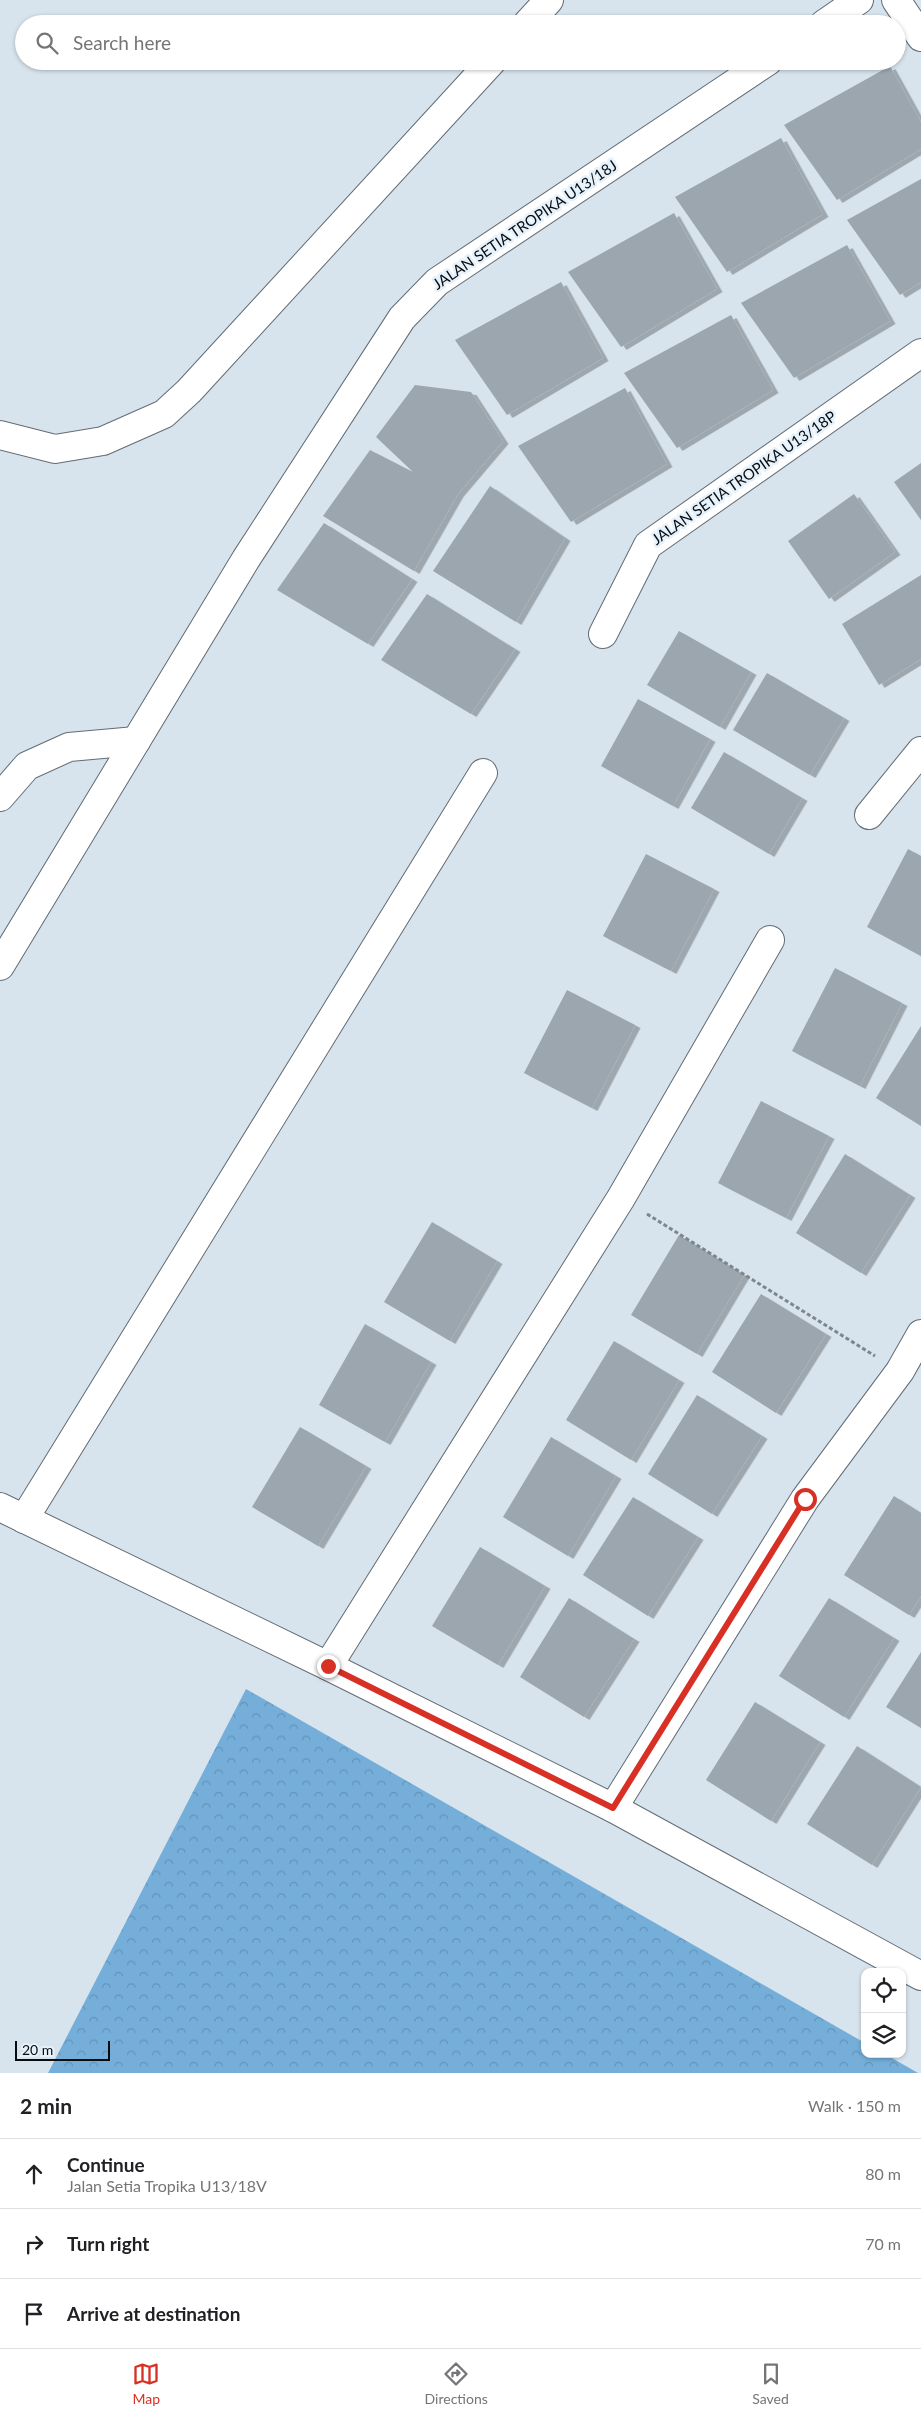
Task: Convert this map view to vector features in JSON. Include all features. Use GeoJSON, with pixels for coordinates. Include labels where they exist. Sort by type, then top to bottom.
{"type":"FeatureCollection","features":[{"type":"Feature","properties":{"kind":"street"},"geometry":{"type":"LineString","coordinates":[[535,15],[549,0]]}},
{"type":"Feature","properties":{"kind":"street"},"geometry":{"type":"LineString","coordinates":[[837,15],[859,0]]}},
{"type":"Feature","properties":{"kind":"street"},"geometry":{"type":"LineString","coordinates":[[896,0],[921,37]]}},
{"type":"Feature","properties":{"kind":"street"},"geometry":{"type":"LineString","coordinates":[[0,435],[55,449],[102,441],[164,414],[189,392],[484,70]]}},
{"type":"Feature","properties":{"kind":"street","name":"JALAN SETIA TROPIKA U13/18J"},"geometry":{"type":"LineString","coordinates":[[0,966],[246,559],[402,318],[437,282],[755,70]]}},
{"type":"Feature","properties":{"kind":"street","name":"JALAN SETIA TROPIKA U13/18P"},"geometry":{"type":"LineString","coordinates":[[603,634],[648,545],[921,353]]}},
{"type":"Feature","properties":{"kind":"street"},"geometry":{"type":"LineString","coordinates":[[0,797],[27,766],[69,747],[136,741]]}},
{"type":"Feature","properties":{"kind":"street"},"geometry":{"type":"LineString","coordinates":[[869,815],[921,751]]}},
{"type":"Feature","properties":{"kind":"street"},"geometry":{"type":"LineString","coordinates":[[24,1519],[483,773]]}},
{"type":"Feature","properties":{"kind":"street"},"geometry":{"type":"LineString","coordinates":[[328,1666],[621,1198],[770,940]]}},
{"type":"Feature","properties":{"kind":"street"},"geometry":{"type":"LineString","coordinates":[[613,1808],[805,1499],[900,1371],[921,1334]]}},
{"type":"Feature","properties":{"kind":"street"},"geometry":{"type":"LineString","coordinates":[[0,1507],[328,1666],[613,1808],[918,1968]]}},
{"type":"Feature","properties":{"kind":"path"},"geometry":{"type":"LineString","coordinates":[[621,1198],[900,1371]]}},
{"type":"Feature","properties":{"kind":"green space"},"geometry":{"type":"Polygon","coordinates":[[[246,1689],[861,2041],[861,2058],[892,2058],[918,2073],[48,2073],[246,1689]]]}},
{"type":"Feature","properties":{"kind":"building"},"geometry":{"type":"Polygon","coordinates":[[[883,70],[892,70],[921,122],[921,149],[837,200],[784,125],[883,70]]]}},
{"type":"Feature","properties":{"kind":"building"},"geometry":{"type":"Polygon","coordinates":[[[781,138],[823,214],[727,272],[675,197],[781,138]]]}},
{"type":"Feature","properties":{"kind":"building"},"geometry":{"type":"Polygon","coordinates":[[[921,179],[921,282],[900,295],[847,220],[921,179]]]}},
{"type":"Feature","properties":{"kind":"building"},"geometry":{"type":"Polygon","coordinates":[[[674,213],[717,289],[621,347],[568,272],[674,213]]]}},
{"type":"Feature","properties":{"kind":"building"},"geometry":{"type":"Polygon","coordinates":[[[847,245],[890,321],[794,378],[741,303],[847,245]]]}},
{"type":"Feature","properties":{"kind":"building"},"geometry":{"type":"Polygon","coordinates":[[[561,282],[603,358],[507,415],[455,340],[561,282]]]}},
{"type":"Feature","properties":{"kind":"building"},"geometry":{"type":"Polygon","coordinates":[[[731,315],[773,390],[677,448],[624,373],[731,315]]]}},
{"type":"Feature","properties":{"kind":"building"},"geometry":{"type":"Polygon","coordinates":[[[415,385],[471,392],[503,441],[458,494],[414,571],[323,516],[370,450],[413,472],[376,437],[415,385]]]}},
{"type":"Feature","properties":{"kind":"building"},"geometry":{"type":"Polygon","coordinates":[[[625,388],[667,464],[571,522],[518,446],[625,388]]]}},
{"type":"Feature","properties":{"kind":"building"},"geometry":{"type":"Polygon","coordinates":[[[921,463],[921,520],[894,482],[921,463]]]}},
{"type":"Feature","properties":{"kind":"building"},"geometry":{"type":"Polygon","coordinates":[[[490,486],[565,538],[516,622],[433,571],[490,486]]]}},
{"type":"Feature","properties":{"kind":"building"},"geometry":{"type":"Polygon","coordinates":[[[854,494],[895,552],[829,599],[788,541],[854,494]]]}},
{"type":"Feature","properties":{"kind":"building"},"geometry":{"type":"Polygon","coordinates":[[[324,523],[412,579],[368,644],[277,590],[324,523]]]}},
{"type":"Feature","properties":{"kind":"building"},"geometry":{"type":"Polygon","coordinates":[[[921,575],[921,659],[879,685],[842,624],[921,575]]]}},
{"type":"Feature","properties":{"kind":"building"},"geometry":{"type":"Polygon","coordinates":[[[427,594],[515,649],[471,714],[381,660],[427,594]]]}},
{"type":"Feature","properties":{"kind":"building"},"geometry":{"type":"Polygon","coordinates":[[[679,631],[751,672],[720,727],[647,685],[679,631]]]}},
{"type":"Feature","properties":{"kind":"building"},"geometry":{"type":"Polygon","coordinates":[[[767,673],[844,718],[810,775],[733,730],[767,673]]]}},
{"type":"Feature","properties":{"kind":"building"},"geometry":{"type":"Polygon","coordinates":[[[638,699],[710,739],[673,806],[601,766],[638,699]]]}},
{"type":"Feature","properties":{"kind":"building"},"geometry":{"type":"Polygon","coordinates":[[[724,752],[802,798],[769,854],[691,808],[724,752]]]}},
{"type":"Feature","properties":{"kind":"building"},"geometry":{"type":"Polygon","coordinates":[[[908,849],[921,856],[921,956],[867,927],[908,849]]]}},
{"type":"Feature","properties":{"kind":"building"},"geometry":{"type":"Polygon","coordinates":[[[646,854],[714,889],[671,971],[603,936],[646,854]]]}},
{"type":"Feature","properties":{"kind":"building"},"geometry":{"type":"Polygon","coordinates":[[[835,968],[902,1003],[860,1086],[792,1051],[835,968]]]}},
{"type":"Feature","properties":{"kind":"building"},"geometry":{"type":"Polygon","coordinates":[[[567,990],[635,1025],[592,1108],[524,1073],[567,990]]]}},
{"type":"Feature","properties":{"kind":"building"},"geometry":{"type":"Polygon","coordinates":[[[921,1026],[921,1126],[876,1098],[921,1026]]]}},
{"type":"Feature","properties":{"kind":"building"},"geometry":{"type":"Polygon","coordinates":[[[761,1101],[829,1136],[786,1218],[718,1183],[761,1101]]]}},
{"type":"Feature","properties":{"kind":"building"},"geometry":{"type":"Polygon","coordinates":[[[845,1154],[910,1195],[861,1273],[796,1233],[845,1154]]]}},
{"type":"Feature","properties":{"kind":"building"},"geometry":{"type":"Polygon","coordinates":[[[432,1222],[497,1261],[450,1341],[384,1302],[432,1222]]]}},
{"type":"Feature","properties":{"kind":"building"},"geometry":{"type":"Polygon","coordinates":[[[679,1235],[744,1275],[697,1354],[631,1315],[679,1235]]]}},
{"type":"Feature","properties":{"kind":"building"},"geometry":{"type":"Polygon","coordinates":[[[761,1294],[826,1334],[776,1413],[712,1372],[761,1294]]]}},
{"type":"Feature","properties":{"kind":"building"},"geometry":{"type":"Polygon","coordinates":[[[365,1324],[431,1362],[385,1442],[319,1405],[365,1324]]]}},
{"type":"Feature","properties":{"kind":"building"},"geometry":{"type":"Polygon","coordinates":[[[614,1341],[679,1380],[631,1460],[566,1420],[614,1341]]]}},
{"type":"Feature","properties":{"kind":"building"},"geometry":{"type":"Polygon","coordinates":[[[697,1395],[762,1436],[712,1514],[648,1474],[697,1395]]]}},
{"type":"Feature","properties":{"kind":"building"},"geometry":{"type":"Polygon","coordinates":[[[300,1427],[366,1466],[318,1546],[252,1507],[300,1427]]]}},
{"type":"Feature","properties":{"kind":"building"},"geometry":{"type":"Polygon","coordinates":[[[551,1437],[616,1476],[568,1556],[503,1517],[551,1437]]]}},
{"type":"Feature","properties":{"kind":"building"},"geometry":{"type":"Polygon","coordinates":[[[894,1496],[921,1513],[921,1596],[909,1615],[844,1575],[894,1496]]]}},
{"type":"Feature","properties":{"kind":"building"},"geometry":{"type":"Polygon","coordinates":[[[633,1497],[698,1537],[648,1616],[583,1575],[633,1497]]]}},
{"type":"Feature","properties":{"kind":"building"},"geometry":{"type":"Polygon","coordinates":[[[480,1547],[545,1586],[498,1665],[432,1626],[480,1547]]]}},
{"type":"Feature","properties":{"kind":"building"},"geometry":{"type":"Polygon","coordinates":[[[569,1598],[634,1639],[584,1717],[520,1677],[569,1598]]]}},
{"type":"Feature","properties":{"kind":"building"},"geometry":{"type":"Polygon","coordinates":[[[829,1598],[894,1638],[844,1717],[779,1676],[829,1598]]]}},
{"type":"Feature","properties":{"kind":"building"},"geometry":{"type":"Polygon","coordinates":[[[921,1652],[921,1728],[886,1707],[921,1652]]]}},
{"type":"Feature","properties":{"kind":"building"},"geometry":{"type":"Polygon","coordinates":[[[755,1702],[820,1742],[771,1821],[706,1780],[755,1702]]]}},
{"type":"Feature","properties":{"kind":"building"},"geometry":{"type":"Polygon","coordinates":[[[857,1746],[921,1787],[872,1865],[807,1824],[857,1746]]]}},
{"type":"Feature","properties":{"kind":"route"},"geometry":{"type":"LineString","coordinates":[[328,1666],[613,1808],[805,1499]]}}]}
